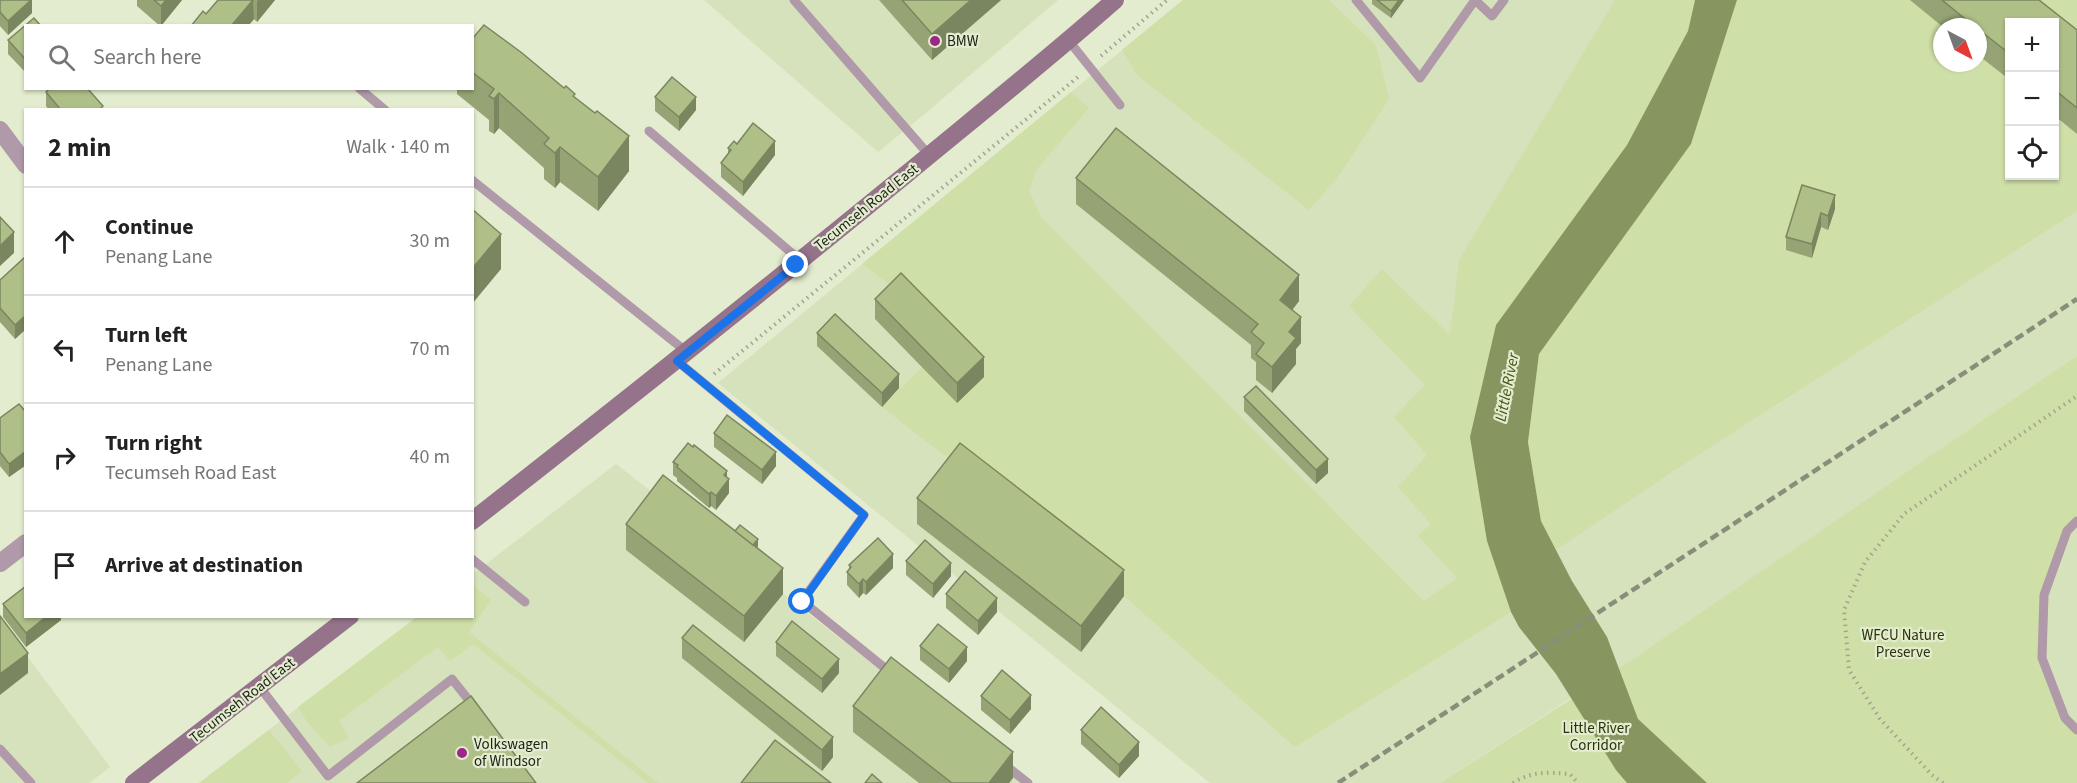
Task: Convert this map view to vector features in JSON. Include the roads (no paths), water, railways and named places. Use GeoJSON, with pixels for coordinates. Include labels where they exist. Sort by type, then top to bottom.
{"type":"FeatureCollection","features":[{"type":"Feature","properties":{"kind":"main road","name":"Tecumseh Road East"},"geometry":{"type":"LineString","coordinates":[[474,519],[801,261],[1115,0]]}},
{"type":"Feature","properties":{"kind":"main road","name":"Tecumseh Road East"},"geometry":{"type":"LineString","coordinates":[[134,783],[347,618]]}},
{"type":"Feature","properties":{"kind":"street"},"geometry":{"type":"LineString","coordinates":[[3,139],[24,163]]}},
{"type":"Feature","properties":{"kind":"street"},"geometry":{"type":"LineString","coordinates":[[0,563],[24,545]]}},
{"type":"Feature","properties":{"kind":"lane"},"geometry":{"type":"LineString","coordinates":[[794,0],[930,155]]}},
{"type":"Feature","properties":{"kind":"lane"},"geometry":{"type":"LineString","coordinates":[[1356,0],[1420,78],[1475,0],[1492,16],[1504,0]]}},
{"type":"Feature","properties":{"kind":"lane"},"geometry":{"type":"LineString","coordinates":[[1069,40],[1120,105]]}},
{"type":"Feature","properties":{"kind":"lane"},"geometry":{"type":"LineString","coordinates":[[361,90],[383,108]]}},
{"type":"Feature","properties":{"kind":"lane"},"geometry":{"type":"LineString","coordinates":[[649,131],[801,261]]}},
{"type":"Feature","properties":{"kind":"lane"},"geometry":{"type":"LineString","coordinates":[[474,182],[682,357],[703,382],[864,515],[802,602],[902,681]]}},
{"type":"Feature","properties":{"kind":"lane"},"geometry":{"type":"LineString","coordinates":[[2077,521],[2067,531],[2044,595],[2042,658],[2066,718],[2077,730]]}},
{"type":"Feature","properties":{"kind":"lane"},"geometry":{"type":"LineString","coordinates":[[474,561],[525,602]]}},
{"type":"Feature","properties":{"kind":"lane"},"geometry":{"type":"LineString","coordinates":[[319,783],[453,679],[483,719]]}},
{"type":"Feature","properties":{"kind":"lane"},"geometry":{"type":"LineString","coordinates":[[259,687],[328,776]]}},
{"type":"Feature","properties":{"kind":"lane"},"geometry":{"type":"LineString","coordinates":[[0,749],[31,783]]}},
{"type":"Feature","properties":{"kind":"lane"},"geometry":{"type":"LineString","coordinates":[[1001,761],[1028,783]]}},
{"type":"Feature","properties":{"kind":"water","name":"Little River"},"geometry":{"type":"Polygon","coordinates":[[[1695,0],[1737,0],[1691,144],[1539,354],[1528,442],[1541,521],[1572,581],[1607,637],[1638,719],[1707,783],[1627,783],[1616,770],[1556,674],[1519,627],[1511,612],[1487,541],[1470,437],[1496,325],[1627,145],[1688,31],[1695,0]]]}},
{"type":"Feature","properties":{"kind":"railway"},"geometry":{"type":"LineString","coordinates":[[1338,783],[2077,299]]}},
{"type":"Feature","properties":{"kind":"place","name":"BMW"},"geometry":{"type":"Point","coordinates":[935,41]}},
{"type":"Feature","properties":{"kind":"place","name":"Volkswagen of Windsor"},"geometry":{"type":"Point","coordinates":[462,753]}},
{"type":"Feature","properties":{"kind":"park label","name":"WFCU Nature Preserve"},"geometry":{"type":"Point","coordinates":[1903,644]}},
{"type":"Feature","properties":{"kind":"park label","name":"Little River Corridor"},"geometry":{"type":"Point","coordinates":[1596,736]}}]}
